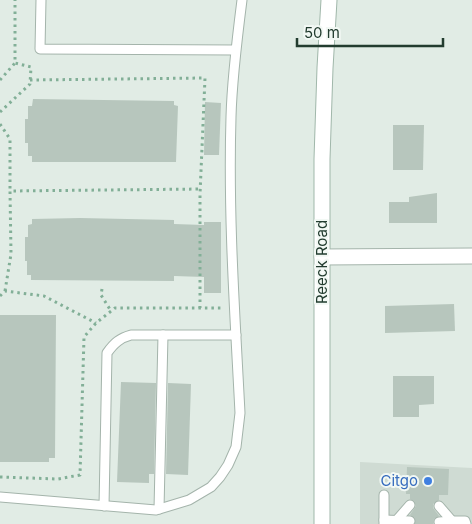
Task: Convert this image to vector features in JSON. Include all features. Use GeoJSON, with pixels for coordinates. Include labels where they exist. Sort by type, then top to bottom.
{"type":"FeatureCollection","features":[{"type":"Feature","properties":{"kind":"street","name":"Reeck Road"},"geometry":{"type":"LineString","coordinates":[[322,524],[323,132],[329,0]]}},
{"type":"Feature","properties":{"kind":"street"},"geometry":{"type":"LineString","coordinates":[[322,257],[472,256]]}},
{"type":"Feature","properties":{"kind":"lane"},"geometry":{"type":"LineString","coordinates":[[41,0],[40,49],[235,50]]}},
{"type":"Feature","properties":{"kind":"lane"},"geometry":{"type":"LineString","coordinates":[[0,497],[156,510],[189,500],[211,486],[228,465],[236,447],[240,413],[230,193],[231,116],[235,50],[242,0]]}},
{"type":"Feature","properties":{"kind":"lane"},"geometry":{"type":"LineString","coordinates":[[104,506],[107,353],[122,338],[131,335],[236,335]]}},
{"type":"Feature","properties":{"kind":"lane"},"geometry":{"type":"LineString","coordinates":[[159,509],[163,336]]}},
{"type":"Feature","properties":{"kind":"lane"},"geometry":{"type":"LineString","coordinates":[[384,494],[384,522],[410,521]]}},
{"type":"Feature","properties":{"kind":"lane"},"geometry":{"type":"LineString","coordinates":[[397,522],[410,505]]}},
{"type":"Feature","properties":{"kind":"lane"},"geometry":{"type":"LineString","coordinates":[[439,506],[451,523]]}},
{"type":"Feature","properties":{"kind":"lane"},"geometry":{"type":"LineString","coordinates":[[439,522],[466,522],[466,524]]}},
{"type":"Feature","properties":{"kind":"path"},"geometry":{"type":"LineString","coordinates":[[0,80],[15,63],[15,0]]}},
{"type":"Feature","properties":{"kind":"path"},"geometry":{"type":"LineString","coordinates":[[0,112],[30,84],[31,66],[15,63]]}},
{"type":"Feature","properties":{"kind":"path"},"geometry":{"type":"LineString","coordinates":[[30,80],[205,78],[201,189],[200,308]]}},
{"type":"Feature","properties":{"kind":"path"},"geometry":{"type":"LineString","coordinates":[[0,124],[10,139],[11,254],[5,291],[0,296]]}},
{"type":"Feature","properties":{"kind":"path"},"geometry":{"type":"LineString","coordinates":[[10,192],[201,189]]}},
{"type":"Feature","properties":{"kind":"path"},"geometry":{"type":"LineString","coordinates":[[102,289],[101,295],[111,311]]}},
{"type":"Feature","properties":{"kind":"path"},"geometry":{"type":"LineString","coordinates":[[5,291],[44,296],[96,323]]}},
{"type":"Feature","properties":{"kind":"shaded area"},"geometry":{"type":"Polygon","coordinates":[[[360,462],[472,468],[472,524],[360,524],[360,462]]]}},
{"type":"Feature","properties":{"kind":"building"},"geometry":{"type":"Polygon","coordinates":[[[33,99],[174,101],[174,105],[178,106],[176,162],[32,162],[32,156],[28,156],[28,143],[25,143],[25,119],[28,119],[28,106],[32,106],[33,99]]]}},
{"type":"Feature","properties":{"kind":"building"},"geometry":{"type":"Polygon","coordinates":[[[205,102],[221,103],[219,155],[204,155],[205,102]]]}},
{"type":"Feature","properties":{"kind":"building"},"geometry":{"type":"Polygon","coordinates":[[[393,125],[424,125],[423,170],[393,170],[393,125]]]}},
{"type":"Feature","properties":{"kind":"building"},"geometry":{"type":"Polygon","coordinates":[[[437,193],[437,223],[389,223],[389,202],[409,202],[409,197],[437,193]]]}},
{"type":"Feature","properties":{"kind":"building"},"geometry":{"type":"Polygon","coordinates":[[[32,219],[174,220],[174,224],[204,225],[204,222],[221,222],[221,293],[204,293],[204,277],[174,276],[174,281],[31,280],[31,275],[27,275],[27,261],[25,261],[25,237],[28,237],[28,225],[32,224],[32,219]]]}},
{"type":"Feature","properties":{"kind":"building"},"geometry":{"type":"Polygon","coordinates":[[[454,304],[455,331],[385,333],[385,306],[454,304]]]}},
{"type":"Feature","properties":{"kind":"building"},"geometry":{"type":"Polygon","coordinates":[[[0,315],[56,315],[55,458],[49,458],[49,462],[0,462],[0,315]]]}},
{"type":"Feature","properties":{"kind":"building"},"geometry":{"type":"Polygon","coordinates":[[[393,376],[434,376],[434,404],[419,405],[419,417],[393,417],[393,376]]]}},
{"type":"Feature","properties":{"kind":"building"},"geometry":{"type":"Polygon","coordinates":[[[121,382],[156,383],[154,474],[149,474],[149,483],[117,482],[121,382]]]}},
{"type":"Feature","properties":{"kind":"building"},"geometry":{"type":"Polygon","coordinates":[[[168,383],[191,384],[188,475],[166,474],[168,383]]]}},
{"type":"Feature","properties":{"kind":"building","name":"Citgo"},"geometry":{"type":"Polygon","coordinates":[[[407,467],[449,469],[448,495],[439,495],[439,500],[433,504],[433,508],[439,516],[434,519],[433,524],[415,524],[415,518],[410,515],[416,506],[414,501],[410,499],[410,494],[406,494],[407,467]]]}},
{"type":"Feature","properties":{"kind":"place","name":"Citgo"},"geometry":{"type":"Point","coordinates":[428,481]}}]}
